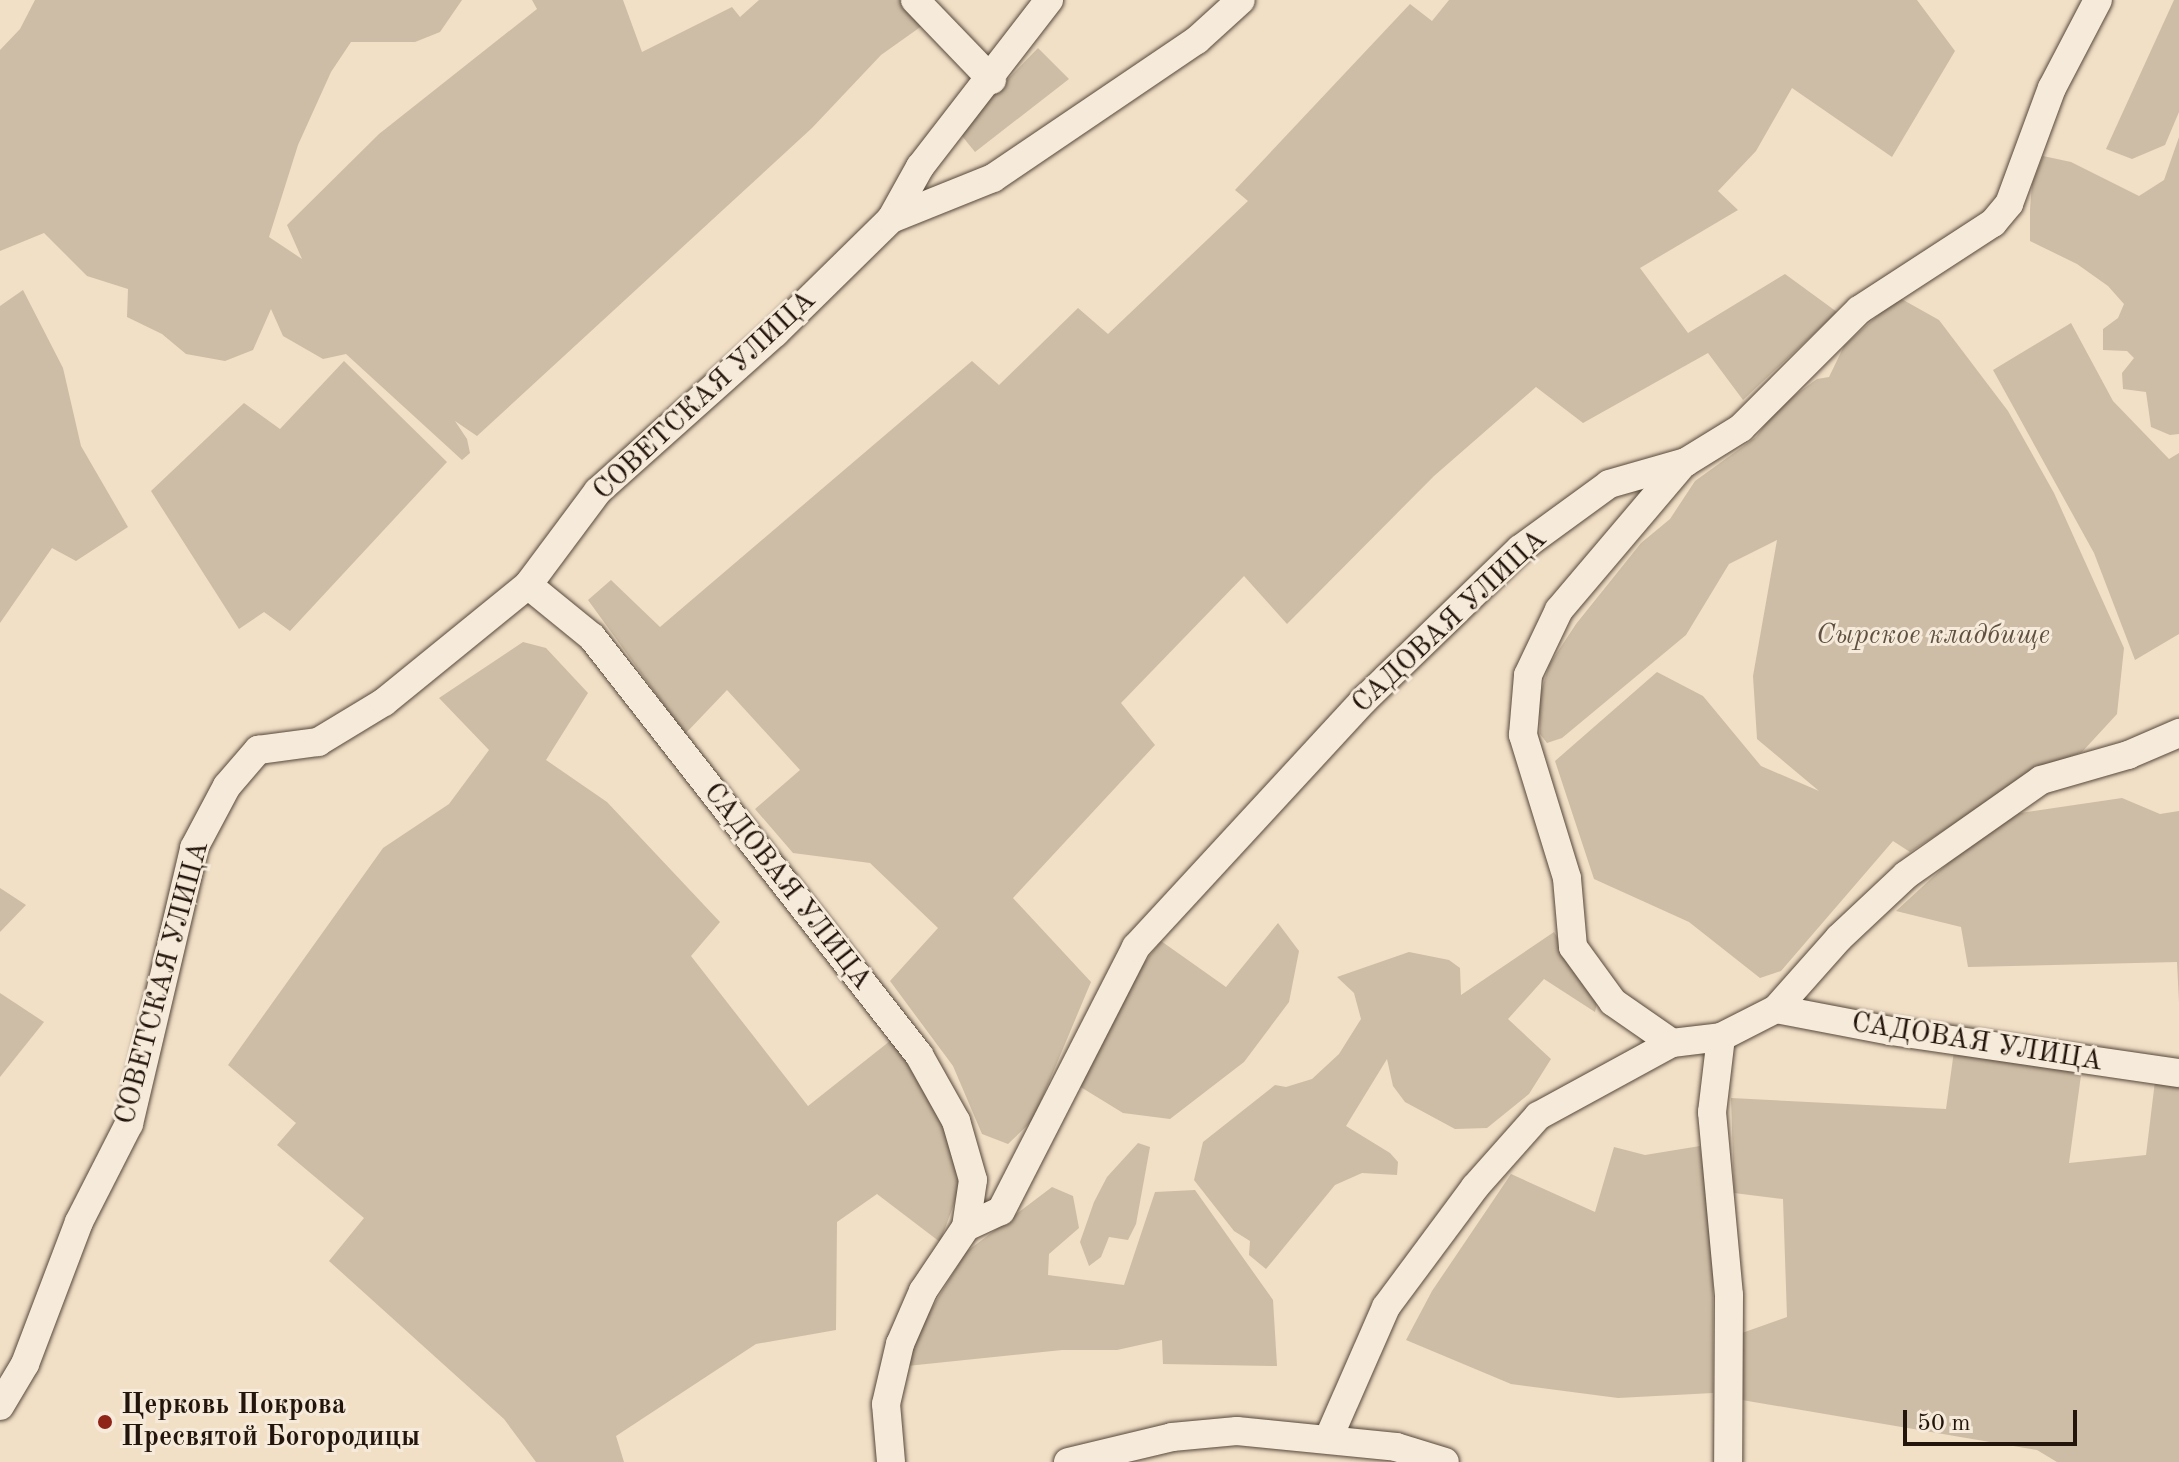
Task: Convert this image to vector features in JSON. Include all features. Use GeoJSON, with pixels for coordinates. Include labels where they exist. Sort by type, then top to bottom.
{"type":"FeatureCollection","features":[{"type":"Feature","properties":{"kind":"street"},"geometry":{"type":"LineString","coordinates":[[915,0],[992,80]]}},
{"type":"Feature","properties":{"kind":"street"},"geometry":{"type":"LineString","coordinates":[[891,219],[920,167],[992,80],[1049,0]]}},
{"type":"Feature","properties":{"kind":"street","name":"СОВЕТСКАЯ УЛИЦА"},"geometry":{"type":"LineString","coordinates":[[0,1406],[25,1364],[79,1222],[129,1124],[194,848],[227,786],[258,750],[318,742],[384,702],[528,585],[598,491],[775,333],[891,219],[993,178],[1197,40],[1241,0]]}},
{"type":"Feature","properties":{"kind":"street","name":"САДОВАЯ УЛИЦА"},"geometry":{"type":"LineString","coordinates":[[966,1227],[1001,1211],[1136,947],[1364,700],[1413,658],[1520,549],[1609,484],[1686,462],[1741,428],[1859,310],[1993,223],[2009,204],[2052,88],[2098,0]]}},
{"type":"Feature","properties":{"kind":"street"},"geometry":{"type":"LineString","coordinates":[[1672,1043],[1613,1002],[1573,947],[1567,878],[1523,735],[1528,675],[1559,610],[1686,462]]}},
{"type":"Feature","properties":{"kind":"street","name":"САДОВАЯ УЛИЦА"},"geometry":{"type":"LineString","coordinates":[[528,585],[592,637],[919,1055],[956,1121],[973,1180],[966,1227],[923,1291],[900,1344],[886,1404],[891,1462]]}},
{"type":"Feature","properties":{"kind":"street"},"geometry":{"type":"LineString","coordinates":[[1329,1437],[1386,1307],[1475,1187],[1538,1116],[1672,1043],[1721,1037],[1776,1009],[1839,938],[1906,875],[1992,810],[2041,780],[2128,755],[2179,733]]}},
{"type":"Feature","properties":{"kind":"street","name":"САДОВАЯ УЛИЦА"},"geometry":{"type":"LineString","coordinates":[[1776,1009],[1891,1031],[2179,1073]]}},
{"type":"Feature","properties":{"kind":"street"},"geometry":{"type":"LineString","coordinates":[[1721,1037],[1712,1112],[1729,1295],[1728,1462]]}},
{"type":"Feature","properties":{"kind":"street"},"geometry":{"type":"LineString","coordinates":[[1068,1462],[1172,1437],[1237,1431],[1329,1437],[1396,1447],[1445,1462]]}},
{"type":"Feature","properties":{"kind":"green space"},"geometry":{"type":"Polygon","coordinates":[[[35,0],[462,0],[440,32],[415,42],[351,42],[331,72],[298,145],[269,237],[302,259],[287,225],[379,134],[537,9],[532,0],[623,0],[642,52],[732,7],[740,17],[759,0],[905,0],[926,23],[881,55],[812,128],[477,436],[455,421],[467,439],[470,453],[462,460],[346,354],[323,359],[283,336],[271,309],[253,350],[225,361],[186,354],[162,334],[127,317],[128,289],[87,276],[44,233],[0,251],[0,50],[20,29],[35,0]]]}},
{"type":"Feature","properties":{"kind":"green space"},"geometry":{"type":"Polygon","coordinates":[[[1449,0],[1917,0],[1955,51],[1892,157],[1792,88],[1756,151],[1718,191],[1738,210],[1640,268],[1688,333],[1785,274],[1837,312],[1743,400],[1708,353],[1583,423],[1536,387],[1434,476],[1287,624],[1244,576],[1121,703],[1155,745],[1013,898],[1091,982],[1033,1120],[1008,1144],[982,1134],[953,1066],[890,981],[938,928],[870,863],[793,853],[755,809],[800,770],[727,690],[685,734],[588,600],[611,580],[660,627],[972,361],[999,385],[1078,308],[1108,334],[1248,201],[1235,190],[1410,4],[1432,21],[1449,0]]]}},
{"type":"Feature","properties":{"kind":"green space"},"geometry":{"type":"Polygon","coordinates":[[[2174,0],[2179,0],[2179,112],[2165,145],[2132,159],[2106,149],[2174,0]]]}},
{"type":"Feature","properties":{"kind":"green space"},"geometry":{"type":"Polygon","coordinates":[[[1038,48],[1069,79],[975,152],[958,131],[1038,48]]]}},
{"type":"Feature","properties":{"kind":"green space"},"geometry":{"type":"Polygon","coordinates":[[[2179,137],[2179,434],[2170,435],[2151,427],[2146,392],[2123,389],[2122,373],[2134,358],[2127,351],[2103,350],[2103,329],[2118,318],[2124,304],[2108,286],[2077,264],[2030,241],[2030,209],[2032,184],[2043,156],[2071,162],[2139,196],[2164,180],[2179,137]]]}},
{"type":"Feature","properties":{"kind":"green space"},"geometry":{"type":"Polygon","coordinates":[[[23,290],[63,368],[81,446],[128,527],[76,561],[52,548],[0,623],[0,306],[23,290]]]}},
{"type":"Feature","properties":{"kind":"green space","name":"Сырское кладбище"},"geometry":{"type":"Polygon","coordinates":[[[1898,297],[1939,320],[2008,411],[2054,493],[2124,648],[2117,714],[2082,752],[2042,768],[1910,852],[1893,841],[1781,971],[1760,978],[1689,922],[1594,879],[1555,761],[1657,672],[1703,696],[1761,766],[1819,791],[1757,739],[1753,676],[1777,540],[1729,564],[1686,635],[1562,738],[1547,743],[1540,734],[1539,699],[1549,665],[1576,624],[1641,543],[1670,519],[1695,481],[1756,437],[1776,409],[1817,379],[1829,377],[1844,346],[1898,297]]]}},
{"type":"Feature","properties":{"kind":"green space"},"geometry":{"type":"Polygon","coordinates":[[[2071,323],[2113,401],[2169,459],[2179,453],[2179,634],[2135,660],[2094,553],[1993,370],[2071,323]]]}},
{"type":"Feature","properties":{"kind":"green space"},"geometry":{"type":"Polygon","coordinates":[[[344,361],[447,462],[290,631],[264,612],[239,629],[151,491],[244,403],[280,429],[344,361]]]}},
{"type":"Feature","properties":{"kind":"green space"},"geometry":{"type":"Polygon","coordinates":[[[523,642],[546,648],[588,693],[546,760],[607,802],[720,922],[691,956],[808,1106],[895,1037],[937,1098],[962,1182],[940,1242],[877,1194],[837,1222],[836,1330],[756,1344],[616,1436],[624,1462],[536,1462],[504,1419],[329,1261],[364,1218],[277,1145],[296,1123],[228,1065],[383,848],[449,804],[489,750],[439,698],[523,642]]]}},
{"type":"Feature","properties":{"kind":"green space"},"geometry":{"type":"Polygon","coordinates":[[[2122,798],[2160,814],[2179,811],[2179,1003],[2177,962],[1968,967],[1961,927],[1896,911],[1999,816],[2122,798]]]}},
{"type":"Feature","properties":{"kind":"green space"},"geometry":{"type":"Polygon","coordinates":[[[0,888],[26,905],[0,932],[0,888]]]}},
{"type":"Feature","properties":{"kind":"green space"},"geometry":{"type":"Polygon","coordinates":[[[1278,923],[1299,951],[1289,1002],[1244,1062],[1170,1119],[1123,1113],[1079,1086],[1132,979],[1161,941],[1226,987],[1278,923]]]}},
{"type":"Feature","properties":{"kind":"green space"},"geometry":{"type":"Polygon","coordinates":[[[1554,932],[1597,1003],[1595,1012],[1544,979],[1508,1019],[1551,1059],[1529,1094],[1487,1128],[1455,1129],[1405,1102],[1393,1086],[1387,1059],[1346,1126],[1390,1153],[1398,1162],[1397,1175],[1362,1173],[1335,1185],[1266,1269],[1249,1255],[1250,1241],[1234,1231],[1194,1180],[1203,1142],[1275,1085],[1286,1087],[1312,1079],[1339,1054],[1361,1019],[1354,993],[1337,977],[1409,952],[1449,960],[1460,968],[1461,995],[1554,932]]]}},
{"type":"Feature","properties":{"kind":"green space"},"geometry":{"type":"Polygon","coordinates":[[[0,993],[44,1022],[0,1077],[0,993]]]}},
{"type":"Feature","properties":{"kind":"green space"},"geometry":{"type":"Polygon","coordinates":[[[1954,1051],[2082,1068],[2069,1163],[2146,1155],[2155,1081],[2179,1084],[2179,1462],[2057,1462],[2037,1450],[1742,1400],[1742,1333],[1787,1317],[1783,1199],[1734,1193],[1731,1098],[1946,1109],[1954,1051]]]}},
{"type":"Feature","properties":{"kind":"green space"},"geometry":{"type":"Polygon","coordinates":[[[1138,1143],[1150,1147],[1136,1224],[1128,1240],[1109,1237],[1101,1257],[1089,1266],[1080,1242],[1094,1202],[1107,1177],[1138,1143]]]}},
{"type":"Feature","properties":{"kind":"green space"},"geometry":{"type":"Polygon","coordinates":[[[1700,1146],[1713,1244],[1713,1393],[1618,1398],[1511,1384],[1406,1340],[1432,1291],[1511,1174],[1595,1212],[1614,1147],[1645,1155],[1700,1146]]]}},
{"type":"Feature","properties":{"kind":"green space"},"geometry":{"type":"Polygon","coordinates":[[[1052,1187],[1073,1196],[1079,1228],[1049,1254],[1048,1275],[1124,1285],[1155,1192],[1195,1190],[1273,1300],[1277,1366],[1163,1364],[1162,1340],[1117,1350],[1062,1350],[907,1366],[916,1334],[966,1252],[1052,1187]]]}},
{"type":"Feature","properties":{"kind":"place","name":"Церковь Покрова Пресвятой Богородицы"},"geometry":{"type":"Point","coordinates":[105,1422]}}]}
